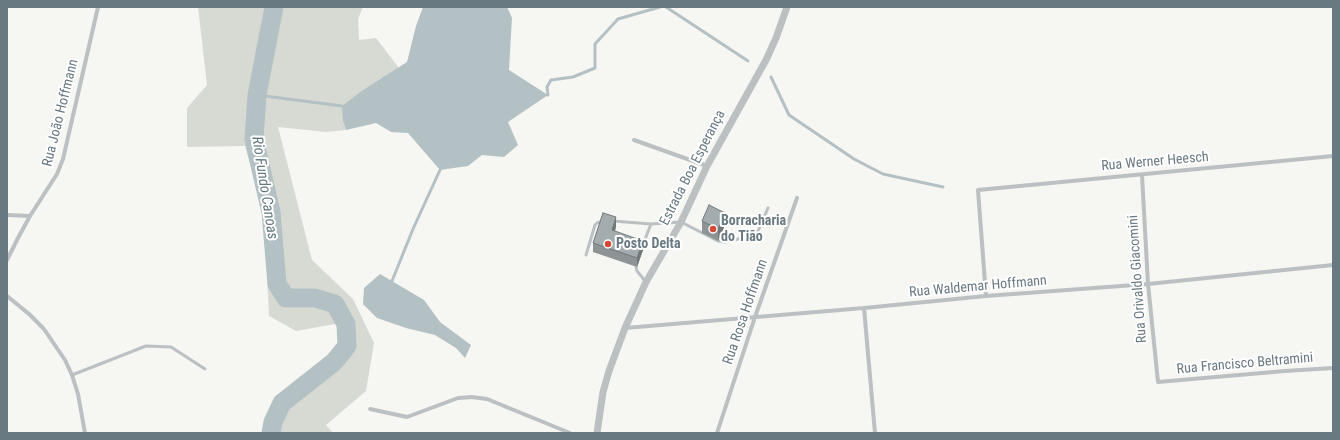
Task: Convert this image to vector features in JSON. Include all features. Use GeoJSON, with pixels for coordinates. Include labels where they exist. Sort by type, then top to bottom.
{"type":"FeatureCollection","features":[{"type":"Feature","properties":{"kind":"street","name":"Rua João Hoffmann"},"geometry":{"type":"LineString","coordinates":[[7,260],[30,216],[57,174],[63,159],[98,7]]}},
{"type":"Feature","properties":{"kind":"street","name":"Estrada Boa Esperança"},"geometry":{"type":"LineString","coordinates":[[597,433],[603,392],[625,328],[646,282],[681,222],[707,166],[766,60],[787,7]]}},
{"type":"Feature","properties":{"kind":"street"},"geometry":{"type":"LineString","coordinates":[[634,140],[707,166]]}},
{"type":"Feature","properties":{"kind":"street","name":"Rua Werner Heesch"},"geometry":{"type":"LineString","coordinates":[[986,296],[978,190],[1333,156]]}},
{"type":"Feature","properties":{"kind":"street","name":"Rua Orivaldo Giacomini"},"geometry":{"type":"LineString","coordinates":[[1142,174],[1148,284],[1158,382]]}},
{"type":"Feature","properties":{"kind":"street","name":"Rua Rosa Hoffmann"},"geometry":{"type":"LineString","coordinates":[[717,433],[797,198]]}},
{"type":"Feature","properties":{"kind":"street"},"geometry":{"type":"LineString","coordinates":[[7,215],[30,216]]}},
{"type":"Feature","properties":{"kind":"street","name":"Rua Waldemar Hoffmann"},"geometry":{"type":"LineString","coordinates":[[625,328],[755,318],[986,296],[1148,284],[1333,265]]}},
{"type":"Feature","properties":{"kind":"street"},"geometry":{"type":"LineString","coordinates":[[7,296],[29,314],[44,329],[65,360],[78,394],[85,433]]}},
{"type":"Feature","properties":{"kind":"street"},"geometry":{"type":"LineString","coordinates":[[864,308],[875,433]]}},
{"type":"Feature","properties":{"kind":"street","name":"Rua Francisco Beltramini"},"geometry":{"type":"LineString","coordinates":[[1158,382],[1333,368]]}},
{"type":"Feature","properties":{"kind":"street"},"geometry":{"type":"LineString","coordinates":[[370,409],[407,417],[458,398],[472,397],[487,400],[570,433]]}},
{"type":"Feature","properties":{"kind":"lane"},"geometry":{"type":"LineString","coordinates":[[586,255],[595,224],[601,221],[651,224],[681,222],[718,241],[731,242],[751,236],[758,231],[768,208]]}},
{"type":"Feature","properties":{"kind":"lane"},"geometry":{"type":"LineString","coordinates":[[641,249],[651,224]]}},
{"type":"Feature","properties":{"kind":"lane"},"geometry":{"type":"LineString","coordinates":[[636,267],[637,271],[646,282]]}},
{"type":"Feature","properties":{"kind":"lane"},"geometry":{"type":"LineString","coordinates":[[72,375],[146,346],[171,347],[205,369]]}},
{"type":"Feature","properties":{"kind":"shaded area"},"geometry":{"type":"Polygon","coordinates":[[[198,7],[363,7],[358,19],[359,40],[376,38],[399,68],[363,90],[343,121],[346,130],[326,132],[278,127],[312,260],[353,299],[374,343],[366,391],[326,425],[333,433],[274,433],[282,403],[334,362],[347,346],[346,324],[335,324],[296,331],[269,316],[264,213],[245,146],[187,147],[187,108],[207,85],[198,7]]]}},
{"type":"Feature","properties":{"kind":"shaded area"},"geometry":{"type":"Polygon","coordinates":[[[423,7],[507,7],[512,18],[509,70],[548,95],[508,122],[518,145],[504,157],[482,155],[468,166],[440,170],[408,133],[391,132],[376,123],[346,130],[343,121],[342,106],[363,90],[407,62],[416,26],[423,7]]]}},
{"type":"Feature","properties":{"kind":"shaded area"},"geometry":{"type":"Polygon","coordinates":[[[380,274],[424,300],[440,322],[471,345],[465,358],[456,348],[435,335],[406,328],[377,318],[363,304],[364,288],[380,274]]]}},
{"type":"Feature","properties":{"kind":"building"},"geometry":{"type":"Polygon","coordinates":[[[709,205],[725,213],[718,229],[702,221],[709,205]]]}},
{"type":"Feature","properties":{"kind":"building"},"geometry":{"type":"Polygon","coordinates":[[[603,213],[616,217],[612,230],[643,241],[637,258],[593,243],[603,213]]]}},
{"type":"Feature","properties":{"kind":"waterway","name":"Rio Fundo Canoas"},"geometry":{"type":"LineString","coordinates":[[271,433],[273,422],[282,403],[334,362],[347,346],[346,324],[335,304],[315,298],[286,298],[277,284],[271,212],[254,139],[257,95],[274,7]]}},
{"type":"Feature","properties":{"kind":"waterway"},"geometry":{"type":"LineString","coordinates":[[548,95],[547,87],[551,80],[573,77],[595,68],[595,44],[618,19],[660,7]]}},
{"type":"Feature","properties":{"kind":"waterway"},"geometry":{"type":"LineString","coordinates":[[666,7],[748,61]]}},
{"type":"Feature","properties":{"kind":"waterway"},"geometry":{"type":"LineString","coordinates":[[771,77],[789,115],[854,159],[883,174],[943,187]]}},
{"type":"Feature","properties":{"kind":"waterway"},"geometry":{"type":"LineString","coordinates":[[257,95],[342,106]]}},
{"type":"Feature","properties":{"kind":"waterway"},"geometry":{"type":"LineString","coordinates":[[392,281],[413,229],[440,170]]}},
{"type":"Feature","properties":{"kind":"place","name":"Borracharia do Tião"},"geometry":{"type":"Point","coordinates":[713,229]}},
{"type":"Feature","properties":{"kind":"place","name":"Posto Delta"},"geometry":{"type":"Point","coordinates":[608,244]}}]}
